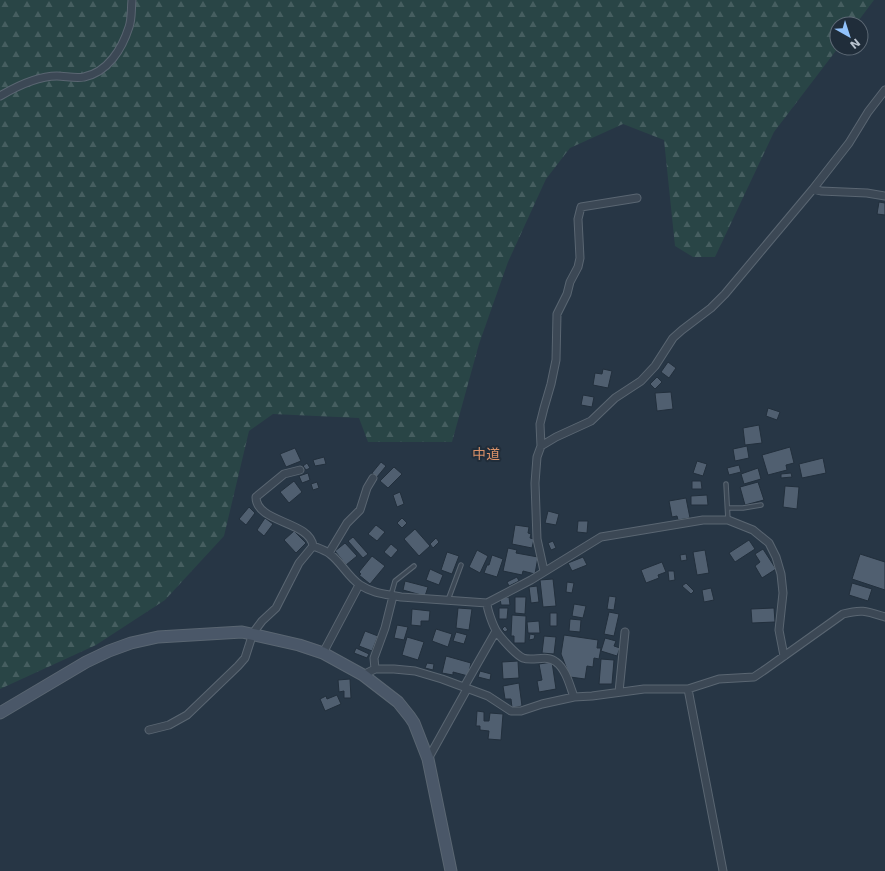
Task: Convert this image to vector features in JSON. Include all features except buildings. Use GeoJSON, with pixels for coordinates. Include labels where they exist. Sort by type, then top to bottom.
{"type":"FeatureCollection","features":[{"type":"Feature","properties":{"kind":"main road"},"geometry":{"type":"LineString","coordinates":[[0,713],[86,662],[108,651],[131,643],[158,637],[232,632],[252,633],[323,653],[363,675],[388,694],[404,710],[414,723],[428,759],[451,871]]}},
{"type":"Feature","properties":{"kind":"street"},"geometry":{"type":"LineString","coordinates":[[0,96],[34,79],[55,76],[84,77],[106,68],[118,51],[130,26],[132,0]]}},
{"type":"Feature","properties":{"kind":"street"},"geometry":{"type":"LineString","coordinates":[[541,446],[556,437],[591,421],[615,398],[649,374],[673,338],[711,308],[725,294],[813,189],[849,143],[868,112],[885,90]]}},
{"type":"Feature","properties":{"kind":"street"},"geometry":{"type":"LineString","coordinates":[[813,189],[821,191],[867,193],[885,196]]}},
{"type":"Feature","properties":{"kind":"street"},"geometry":{"type":"LineString","coordinates":[[544,571],[538,539],[535,483],[537,457],[541,446],[540,424],[556,360],[557,314],[567,294],[570,282],[578,266],[580,258],[579,212],[581,208],[637,198]]}},
{"type":"Feature","properties":{"kind":"street"},"geometry":{"type":"LineString","coordinates":[[149,730],[181,720],[193,710],[245,658],[252,633],[276,608],[299,563],[312,546],[311,539],[294,526],[265,512],[259,506],[256,497],[284,474],[300,470]]}},
{"type":"Feature","properties":{"kind":"street"},"geometry":{"type":"LineString","coordinates":[[329,554],[347,523],[360,510],[366,488],[373,478]]}},
{"type":"Feature","properties":{"kind":"street"},"geometry":{"type":"LineString","coordinates":[[312,546],[329,554],[360,585],[385,596],[392,595],[487,603],[531,580],[601,537],[703,520],[728,520],[753,530],[769,543],[776,557],[781,574],[783,593],[779,630],[784,656]]}},
{"type":"Feature","properties":{"kind":"street"},"geometry":{"type":"LineString","coordinates":[[323,653],[360,585]]}},
{"type":"Feature","properties":{"kind":"street"},"geometry":{"type":"LineString","coordinates":[[375,669],[374,658],[385,628],[392,595]]}},
{"type":"Feature","properties":{"kind":"street"},"geometry":{"type":"LineString","coordinates":[[487,603],[496,631],[516,653],[524,659],[548,659],[555,661],[561,668],[574,697]]}},
{"type":"Feature","properties":{"kind":"street"},"geometry":{"type":"LineString","coordinates":[[363,675],[375,669],[415,671],[488,696],[511,711],[521,711],[542,704],[574,697],[644,689],[688,689],[719,679],[754,677],[842,614],[856,610],[885,617]]}},
{"type":"Feature","properties":{"kind":"street"},"geometry":{"type":"LineString","coordinates":[[428,759],[496,631]]}},
{"type":"Feature","properties":{"kind":"street"},"geometry":{"type":"LineString","coordinates":[[619,692],[625,632]]}},
{"type":"Feature","properties":{"kind":"street"},"geometry":{"type":"LineString","coordinates":[[688,689],[723,871]]}},
{"type":"Feature","properties":{"kind":"lane"},"geometry":{"type":"LineString","coordinates":[[726,484],[728,520]]}},
{"type":"Feature","properties":{"kind":"lane"},"geometry":{"type":"LineString","coordinates":[[728,508],[761,506]]}},
{"type":"Feature","properties":{"kind":"lane"},"geometry":{"type":"LineString","coordinates":[[448,600],[461,565]]}},
{"type":"Feature","properties":{"kind":"lane"},"geometry":{"type":"LineString","coordinates":[[392,595],[395,581],[414,566]]}},
{"type":"Feature","properties":{"kind":"green space"},"geometry":{"type":"Polygon","coordinates":[[[0,0],[874,0],[862,16],[829,16],[829,56],[832,56],[774,132],[715,257],[693,257],[675,246],[664,140],[623,124],[570,148],[546,179],[508,262],[479,344],[452,442],[368,442],[359,418],[273,414],[249,431],[224,536],[165,600],[96,645],[0,689],[0,0]]]}},
{"type":"Feature","properties":{"kind":"district","name":"中道"},"geometry":{"type":"Point","coordinates":[486,454]}}]}
